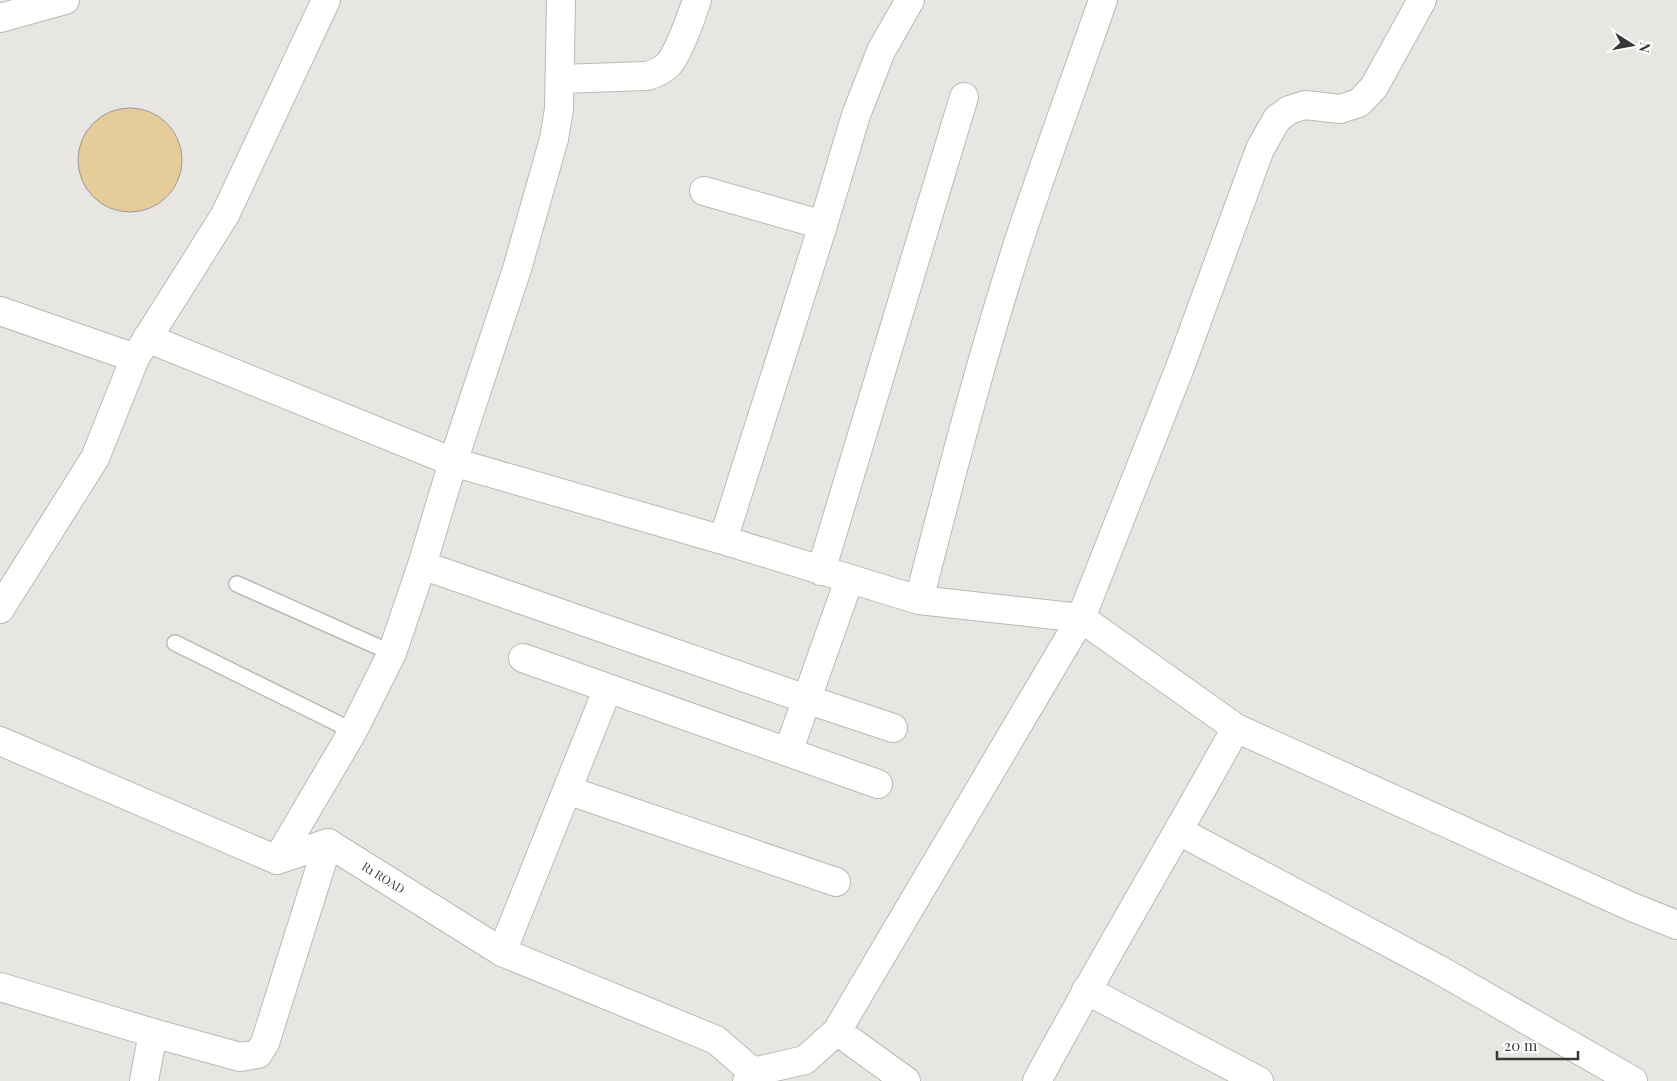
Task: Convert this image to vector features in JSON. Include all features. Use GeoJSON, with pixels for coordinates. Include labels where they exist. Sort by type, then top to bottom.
{"type":"FeatureCollection","features":[{"type":"Feature","properties":{"kind":"street"},"geometry":{"type":"LineString","coordinates":[[0,609],[95,458],[141,348],[225,215],[326,0]]}},
{"type":"Feature","properties":{"kind":"street"},"geometry":{"type":"LineString","coordinates":[[277,860],[353,731],[392,653],[422,565],[453,462],[516,269],[554,139],[559,109],[561,0]]}},
{"type":"Feature","properties":{"kind":"street"},"geometry":{"type":"LineString","coordinates":[[560,79],[647,76],[657,73],[668,65],[676,51],[697,0]]}},
{"type":"Feature","properties":{"kind":"street"},"geometry":{"type":"LineString","coordinates":[[723,540],[856,115],[881,51],[910,0]]}},
{"type":"Feature","properties":{"kind":"street"},"geometry":{"type":"LineString","coordinates":[[752,1078],[805,1060],[837,1032],[1081,618],[1179,370],[1264,142],[1277,119],[1289,110],[1305,105],[1340,108],[1359,103],[1374,87],[1422,0]]}},
{"type":"Feature","properties":{"kind":"street"},"geometry":{"type":"LineString","coordinates":[[0,18],[48,2]]}},
{"type":"Feature","properties":{"kind":"street"},"geometry":{"type":"LineString","coordinates":[[919,600],[987,342],[1096,2]]}},
{"type":"Feature","properties":{"kind":"street"},"geometry":{"type":"LineString","coordinates":[[821,571],[964,97]]}},
{"type":"Feature","properties":{"kind":"street"},"geometry":{"type":"LineString","coordinates":[[704,191],[823,225]]}},
{"type":"Feature","properties":{"kind":"street"},"geometry":{"type":"LineString","coordinates":[[0,311],[141,348],[453,462],[723,540],[919,600],[1081,618],[1236,728],[1632,907],[1677,925]]}},
{"type":"Feature","properties":{"kind":"street"},"geometry":{"type":"LineString","coordinates":[[422,565],[893,728]]}},
{"type":"Feature","properties":{"kind":"street"},"geometry":{"type":"LineString","coordinates":[[788,752],[849,580]]}},
{"type":"Feature","properties":{"kind":"street"},"geometry":{"type":"LineString","coordinates":[[523,658],[878,784]]}},
{"type":"Feature","properties":{"kind":"street"},"geometry":{"type":"LineString","coordinates":[[502,952],[608,688]]}},
{"type":"Feature","properties":{"kind":"street"},"geometry":{"type":"LineString","coordinates":[[1037,1081],[1086,990],[1180,831],[1236,728]]}},
{"type":"Feature","properties":{"kind":"street"},"geometry":{"type":"LineString","coordinates":[[0,742],[277,860],[328,843]]}},
{"type":"Feature","properties":{"kind":"street"},"geometry":{"type":"LineString","coordinates":[[567,790],[836,882]]}},
{"type":"Feature","properties":{"kind":"street"},"geometry":{"type":"LineString","coordinates":[[1180,831],[1438,969],[1633,1081]]}},
{"type":"Feature","properties":{"kind":"street"},"geometry":{"type":"LineString","coordinates":[[0,987],[240,1057],[258,1054],[265,1043],[328,843]]}},
{"type":"Feature","properties":{"kind":"street","name":"R1 ROAD"},"geometry":{"type":"LineString","coordinates":[[328,843],[502,952],[716,1040],[752,1078]]}},
{"type":"Feature","properties":{"kind":"street"},"geometry":{"type":"LineString","coordinates":[[1086,990],[1259,1081]]}},
{"type":"Feature","properties":{"kind":"street"},"geometry":{"type":"LineString","coordinates":[[837,1032],[906,1081]]}},
{"type":"Feature","properties":{"kind":"street"},"geometry":{"type":"LineString","coordinates":[[144,1081],[153,1033]]}},
{"type":"Feature","properties":{"kind":"lane"},"geometry":{"type":"LineString","coordinates":[[237,584],[392,653]]}},
{"type":"Feature","properties":{"kind":"lane"},"geometry":{"type":"LineString","coordinates":[[175,643],[353,731]]}},
{"type":"Feature","properties":{"kind":"building"},"geometry":{"type":"Polygon","coordinates":[[[130,108],[150,112],[167,123],[178,140],[182,160],[178,180],[167,197],[150,208],[130,212],[110,208],[93,197],[82,180],[78,160],[82,140],[93,123],[110,112],[130,108]]]}}]}
